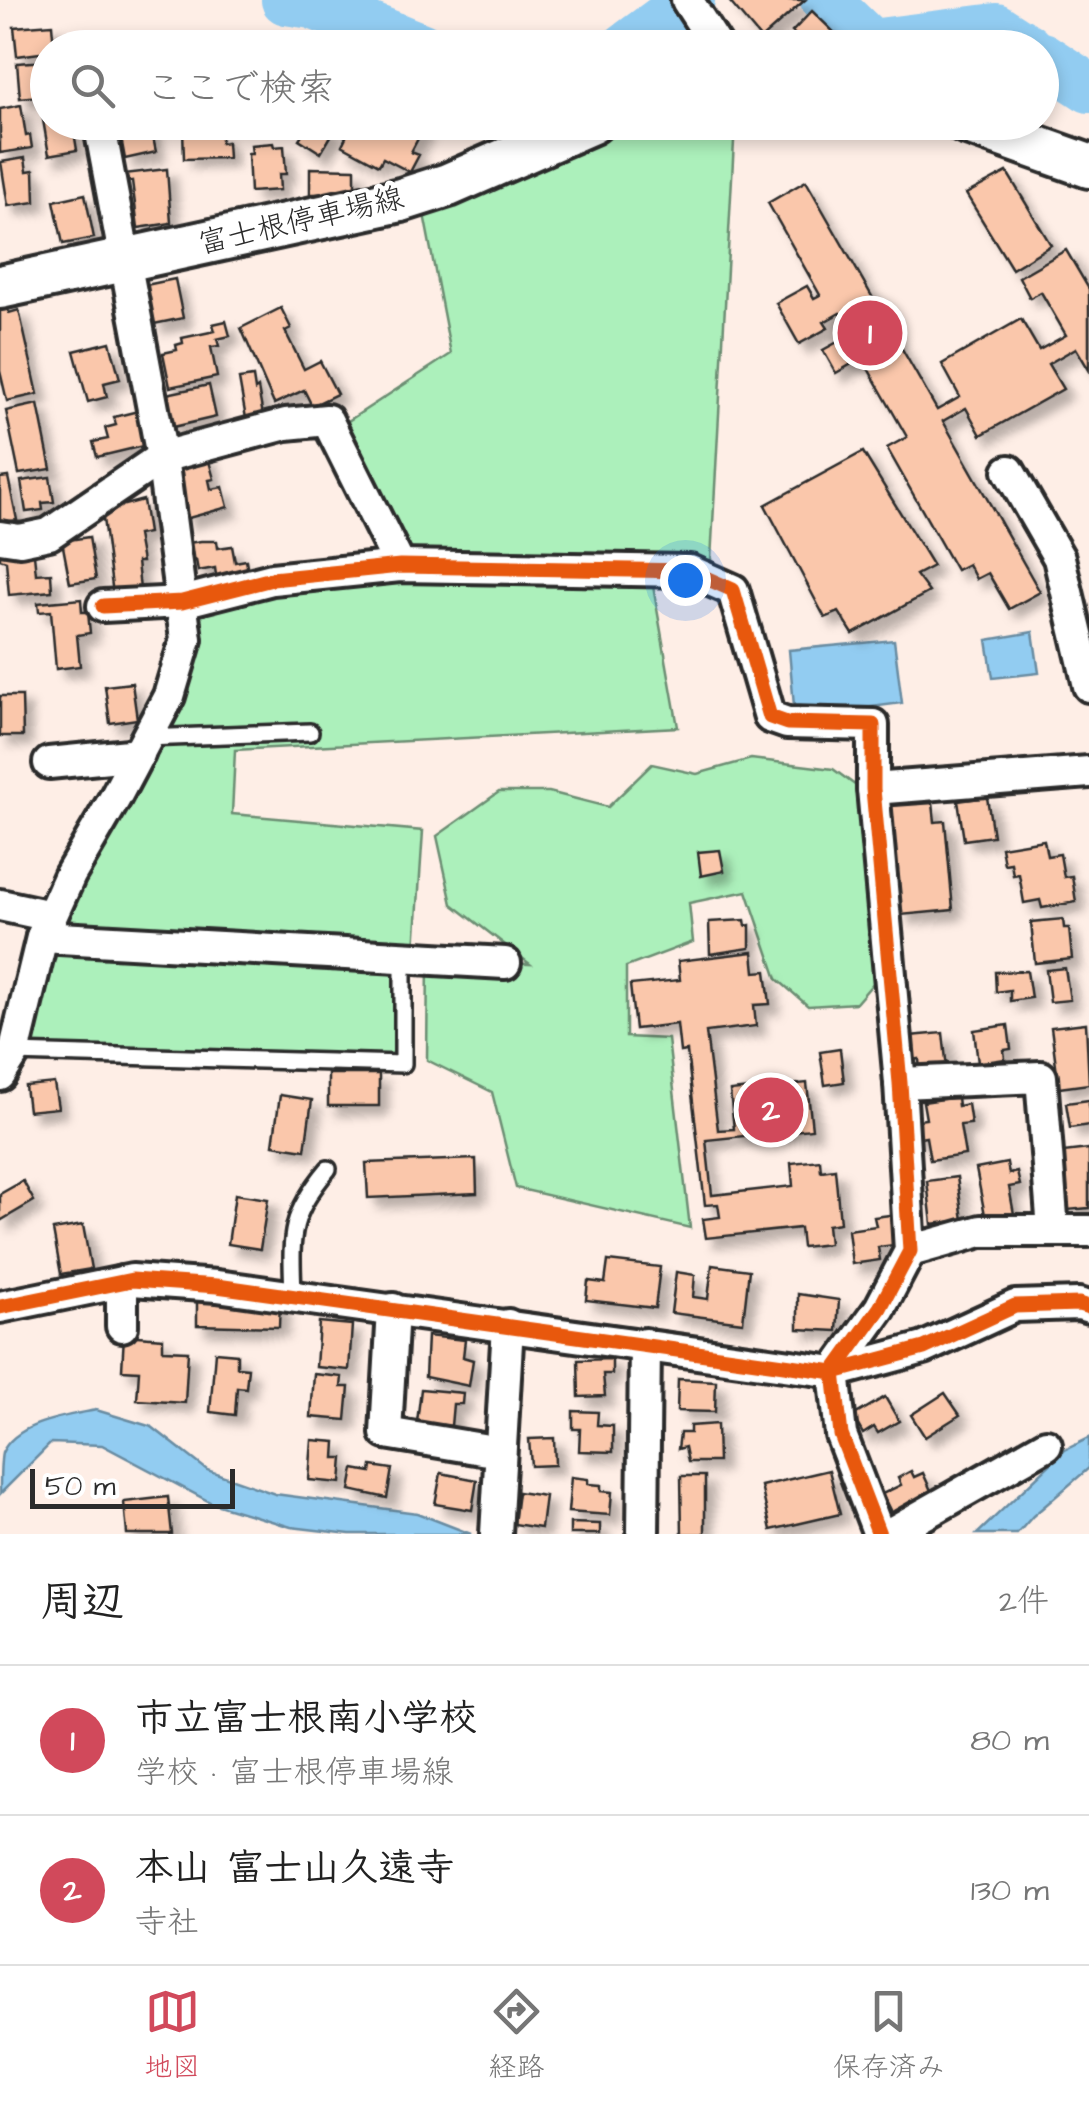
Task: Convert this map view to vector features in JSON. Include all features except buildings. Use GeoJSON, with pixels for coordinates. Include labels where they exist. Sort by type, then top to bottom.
{"type":"FeatureCollection","features":[{"type":"Feature","properties":{"kind":"main road","name":"富士根停車場線"},"geometry":{"type":"LineString","coordinates":[[0,287],[401,200],[448,185],[551,140]]}},
{"type":"Feature","properties":{"kind":"main road"},"geometry":{"type":"LineString","coordinates":[[1016,140],[1089,166]]}},
{"type":"Feature","properties":{"kind":"street"},"geometry":{"type":"LineString","coordinates":[[687,0],[706,30]]}},
{"type":"Feature","properties":{"kind":"street"},"geometry":{"type":"LineString","coordinates":[[7,1064],[46,926],[168,696],[186,640],[162,457],[103,140]]}},
{"type":"Feature","properties":{"kind":"street"},"geometry":{"type":"LineString","coordinates":[[0,537],[20,540],[49,534],[162,457],[249,432],[327,420],[400,566]]}},
{"type":"Feature","properties":{"kind":"street"},"geometry":{"type":"LineString","coordinates":[[1008,470],[1074,558],[1089,686]]}},
{"type":"Feature","properties":{"kind":"street"},"geometry":{"type":"LineString","coordinates":[[103,606],[182,602],[272,579],[400,566],[690,571],[734,590],[770,716],[787,723],[873,725],[873,789],[900,1083],[910,1251],[880,1308],[834,1372],[841,1434],[878,1534]]}},
{"type":"Feature","properties":{"kind":"street"},"geometry":{"type":"LineString","coordinates":[[49,763],[142,746]]}},
{"type":"Feature","properties":{"kind":"street"},"geometry":{"type":"LineString","coordinates":[[873,789],[1088,779]]}},
{"type":"Feature","properties":{"kind":"street"},"geometry":{"type":"LineString","coordinates":[[0,905],[46,926],[505,963]]}},
{"type":"Feature","properties":{"kind":"street"},"geometry":{"type":"LineString","coordinates":[[900,1083],[1041,1077],[1053,1230]]}},
{"type":"Feature","properties":{"kind":"street"},"geometry":{"type":"LineString","coordinates":[[910,1251],[981,1232],[1089,1231]]}},
{"type":"Feature","properties":{"kind":"street"},"geometry":{"type":"LineString","coordinates":[[122,1282],[122,1326]]}},
{"type":"Feature","properties":{"kind":"street"},"geometry":{"type":"LineString","coordinates":[[0,1307],[122,1282],[217,1286],[834,1372],[924,1348],[1015,1306],[1089,1307]]}},
{"type":"Feature","properties":{"kind":"street"},"geometry":{"type":"LineString","coordinates":[[394,1309],[386,1433],[500,1452]]}},
{"type":"Feature","properties":{"kind":"street"},"geometry":{"type":"LineString","coordinates":[[496,1534],[508,1325]]}},
{"type":"Feature","properties":{"kind":"street"},"geometry":{"type":"LineString","coordinates":[[643,1534],[644,1344]]}},
{"type":"Feature","properties":{"kind":"street"},"geometry":{"type":"LineString","coordinates":[[889,1534],[1046,1444]]}},
{"type":"Feature","properties":{"kind":"lane"},"geometry":{"type":"LineString","coordinates":[[142,746],[310,732]]}},
{"type":"Feature","properties":{"kind":"lane"},"geometry":{"type":"LineString","coordinates":[[7,1064],[403,1064],[403,957]]}},
{"type":"Feature","properties":{"kind":"lane"},"geometry":{"type":"LineString","coordinates":[[292,1295],[291,1236],[304,1198],[328,1170]]}},
{"type":"Feature","properties":{"kind":"green space"},"geometry":{"type":"Polygon","coordinates":[[[581,140],[734,140],[711,560],[412,566],[345,423],[451,354],[424,214],[581,140]]]}},
{"type":"Feature","properties":{"kind":"green space"},"geometry":{"type":"Polygon","coordinates":[[[651,575],[678,727],[235,750],[232,814],[423,831],[414,964],[398,1056],[29,1053],[50,951],[95,847],[191,595],[272,579],[651,575]]]}},
{"type":"Feature","properties":{"kind":"green space"},"geometry":{"type":"Polygon","coordinates":[[[751,759],[833,769],[863,791],[887,967],[856,1003],[808,1006],[777,979],[747,891],[689,903],[693,942],[626,967],[626,1037],[668,1039],[690,1228],[516,1188],[492,1092],[427,1060],[428,959],[530,964],[452,904],[437,836],[499,792],[549,792],[608,807],[652,764],[697,774],[751,759]]]}},
{"type":"Feature","properties":{"kind":"water"},"geometry":{"type":"Polygon","coordinates":[[[1033,632],[1039,673],[993,678],[987,640],[1033,632]]]}},
{"type":"Feature","properties":{"kind":"water"},"geometry":{"type":"Polygon","coordinates":[[[894,640],[902,703],[795,717],[789,650],[894,640]]]}},
{"type":"Feature","properties":{"kind":"water"},"geometry":{"type":"Polygon","coordinates":[[[96,1410],[152,1427],[207,1470],[275,1494],[417,1513],[471,1534],[350,1534],[291,1527],[212,1503],[102,1445],[51,1443],[0,1494],[2,1453],[9,1442],[43,1422],[96,1410]]]}},
{"type":"Feature","properties":{"kind":"water"},"geometry":{"type":"Polygon","coordinates":[[[1089,1438],[1089,1468],[1017,1534],[977,1534],[1065,1450],[1089,1438]]]}},
{"type":"Feature","properties":{"kind":"waterway"},"geometry":{"type":"LineString","coordinates":[[286,0],[312,4],[377,30]]}},
{"type":"Feature","properties":{"kind":"waterway"},"geometry":{"type":"LineString","coordinates":[[649,30],[690,0]]}},
{"type":"Feature","properties":{"kind":"waterway"},"geometry":{"type":"LineString","coordinates":[[825,0],[856,30]]}},
{"type":"Feature","properties":{"kind":"waterway"},"geometry":{"type":"LineString","coordinates":[[980,30],[999,30]]}},
{"type":"Feature","properties":{"kind":"waterway"},"geometry":{"type":"LineString","coordinates":[[1059,68],[1089,88]]}},
{"type":"Feature","properties":{"kind":"cycle path"},"geometry":{"type":"LineString","coordinates":[[103,606],[182,602],[272,579],[400,566],[690,571],[733,590],[770,717],[787,723],[873,725],[873,789],[900,1083],[910,1251],[880,1308],[834,1372],[841,1435],[879,1534]]}},
{"type":"Feature","properties":{"kind":"cycle path"},"geometry":{"type":"LineString","coordinates":[[0,1307],[132,1280],[217,1286],[834,1372],[924,1348],[1015,1306],[1089,1307]]}},
{"type":"Feature","properties":{"kind":"place","name":"市立富士根南小学校"},"geometry":{"type":"Point","coordinates":[870,333]}},
{"type":"Feature","properties":{"kind":"place","name":"本山 富士山久遠寺"},"geometry":{"type":"Point","coordinates":[771,1110]}}]}
